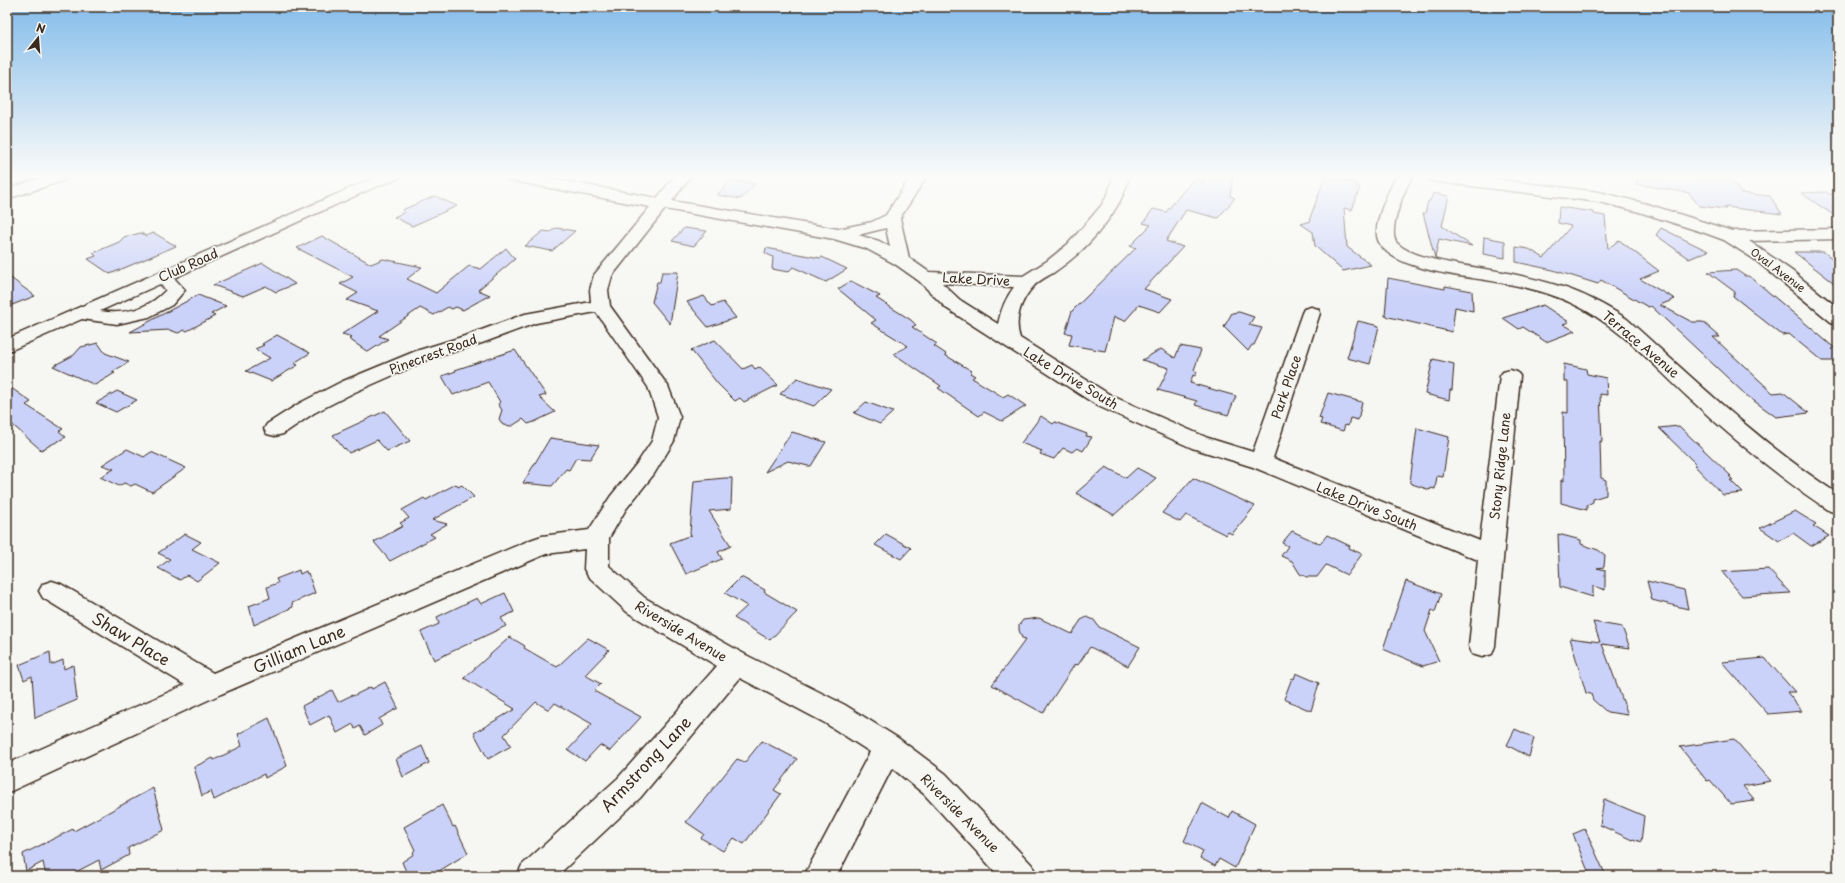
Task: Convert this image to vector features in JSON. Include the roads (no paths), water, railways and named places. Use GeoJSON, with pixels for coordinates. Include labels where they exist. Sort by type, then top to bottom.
{"type":"FeatureCollection","features":[{"type":"Feature","properties":{"kind":"street","name":"Club Road"},"geometry":{"type":"LineString","coordinates":[[7,346],[294,217]]}},
{"type":"Feature","properties":{"kind":"street"},"geometry":{"type":"LineString","coordinates":[[597,538],[618,503],[646,468],[663,441],[669,417],[658,386],[601,306],[599,290],[603,275],[649,217]]}},
{"type":"Feature","properties":{"kind":"street","name":"Lake Drive South"},"geometry":{"type":"LineString","coordinates":[[738,217],[837,234],[873,245],[901,260],[925,277],[953,304],[1105,401],[1200,443],[1261,462],[1490,555]]}},
{"type":"Feature","properties":{"kind":"street","name":"Lake Drive"},"geometry":{"type":"LineString","coordinates":[[1012,343],[1007,328],[1010,311],[1016,296],[1027,282],[1053,265],[1074,248],[1100,217]]}},
{"type":"Feature","properties":{"kind":"street","name":"Terrace Avenue"},"geometry":{"type":"LineString","coordinates":[[1388,217],[1384,231],[1386,240],[1396,250],[1430,264],[1562,291],[1594,305],[1620,323],[1764,453],[1818,493],[1838,505]]}},
{"type":"Feature","properties":{"kind":"street","name":"Oval Avenue"},"geometry":{"type":"LineString","coordinates":[[1675,217],[1730,236],[1786,274],[1838,318]]}},
{"type":"Feature","properties":{"kind":"street"},"geometry":{"type":"LineString","coordinates":[[837,234],[877,226],[892,218],[901,260]]}},
{"type":"Feature","properties":{"kind":"street"},"geometry":{"type":"LineString","coordinates":[[1730,236],[1838,234]]}},
{"type":"Feature","properties":{"kind":"street"},"geometry":{"type":"LineString","coordinates":[[80,313],[99,317],[121,319],[136,316],[156,306],[171,296],[176,290],[162,277]]}},
{"type":"Feature","properties":{"kind":"street","name":"Lake Drive"},"geometry":{"type":"LineString","coordinates":[[925,277],[1027,282]]}},
{"type":"Feature","properties":{"kind":"street","name":"Pinecrest Road"},"geometry":{"type":"LineString","coordinates":[[275,429],[306,408],[341,390],[423,355],[475,339],[532,318],[601,306]]}},
{"type":"Feature","properties":{"kind":"street","name":"Park Place"},"geometry":{"type":"LineString","coordinates":[[1261,462],[1311,313]]}},
{"type":"Feature","properties":{"kind":"street","name":"Stony Ridge Lane"},"geometry":{"type":"LineString","coordinates":[[1482,646],[1490,555],[1510,376]]}},
{"type":"Feature","properties":{"kind":"street","name":"Riverside Avenue"},"geometry":{"type":"LineString","coordinates":[[597,538],[597,569],[636,605],[736,663],[835,714],[888,746],[935,784],[1021,876]]}},
{"type":"Feature","properties":{"kind":"street","name":"Gilliam Lane"},"geometry":{"type":"LineString","coordinates":[[7,779],[211,686],[542,545],[597,538]]}},
{"type":"Feature","properties":{"kind":"street","name":"Shaw Place"},"geometry":{"type":"LineString","coordinates":[[52,591],[211,686]]}},
{"type":"Feature","properties":{"kind":"street","name":"Armstrong Lane"},"geometry":{"type":"LineString","coordinates":[[533,876],[629,788],[736,663]]}},
{"type":"Feature","properties":{"kind":"street"},"geometry":{"type":"LineString","coordinates":[[820,876],[888,746]]}}]}
